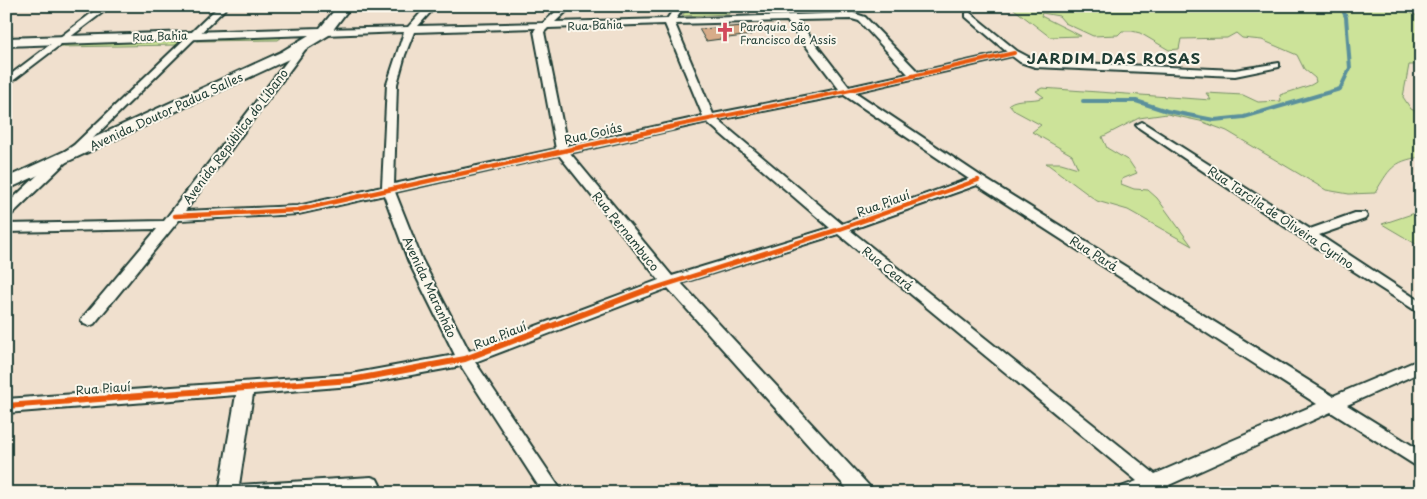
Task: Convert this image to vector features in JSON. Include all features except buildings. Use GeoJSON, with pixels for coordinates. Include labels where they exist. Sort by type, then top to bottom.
{"type":"FeatureCollection","features":[{"type":"Feature","properties":{"kind":"main road"},"geometry":{"type":"LineString","coordinates":[[320,32],[340,6]]}},
{"type":"Feature","properties":{"kind":"main road"},"geometry":{"type":"LineString","coordinates":[[320,32],[345,6]]}},
{"type":"Feature","properties":{"kind":"main road","name":"Avenida Doutor Padua Salles"},"geometry":{"type":"LineString","coordinates":[[6,173],[89,136],[285,40],[320,32]]}},
{"type":"Feature","properties":{"kind":"main road","name":"Avenida Doutor Padua Salles"},"geometry":{"type":"LineString","coordinates":[[6,185],[304,45],[320,32]]}},
{"type":"Feature","properties":{"kind":"main road","name":"Rua Bahia"},"geometry":{"type":"LineString","coordinates":[[6,42],[64,39],[285,40]]}},
{"type":"Feature","properties":{"kind":"main road","name":"Rua Bahia"},"geometry":{"type":"LineString","coordinates":[[6,51],[190,40]]}},
{"type":"Feature","properties":{"kind":"street"},"geometry":{"type":"LineString","coordinates":[[6,83],[108,6]]}},
{"type":"Feature","properties":{"kind":"street"},"geometry":{"type":"LineString","coordinates":[[6,212],[89,136],[224,6]]}},
{"type":"Feature","properties":{"kind":"street","name":"Avenida Maranhão"},"geometry":{"type":"LineString","coordinates":[[432,6],[410,30],[400,55],[392,84],[388,189],[415,260],[465,359],[554,493]]}},
{"type":"Feature","properties":{"kind":"street"},"geometry":{"type":"LineString","coordinates":[[542,26],[568,6]]}},
{"type":"Feature","properties":{"kind":"street"},"geometry":{"type":"LineString","coordinates":[[668,22],[681,6]]}},
{"type":"Feature","properties":{"kind":"street"},"geometry":{"type":"LineString","coordinates":[[969,15],[1024,60],[1047,66],[1128,67],[1235,73],[1275,65]]}},
{"type":"Feature","properties":{"kind":"street","name":"Rua Bahia"},"geometry":{"type":"LineString","coordinates":[[320,32],[853,16],[864,21],[915,75]]}},
{"type":"Feature","properties":{"kind":"street","name":"Rua Pará"},"geometry":{"type":"LineString","coordinates":[[790,18],[846,91],[978,180],[1421,461]]}},
{"type":"Feature","properties":{"kind":"street","name":"Rua Ceará"},"geometry":{"type":"LineString","coordinates":[[668,22],[709,118],[840,229],[1160,488]]}},
{"type":"Feature","properties":{"kind":"street","name":"Rua Pernambuco"},"geometry":{"type":"LineString","coordinates":[[542,26],[539,31],[562,151],[669,282],[863,493]]}},
{"type":"Feature","properties":{"kind":"street","name":"Avenida República do Líbano"},"geometry":{"type":"LineString","coordinates":[[89,320],[172,220],[304,45]]}},
{"type":"Feature","properties":{"kind":"street","name":"Rua Goiás"},"geometry":{"type":"LineString","coordinates":[[6,228],[172,220],[298,210],[709,118],[846,91],[1014,53]]}},
{"type":"Feature","properties":{"kind":"street","name":"Rua Tarcila de Oliveira Cyrino"},"geometry":{"type":"LineString","coordinates":[[1142,125],[1421,309]]}},
{"type":"Feature","properties":{"kind":"street","name":"Rua Piauí"},"geometry":{"type":"LineString","coordinates":[[6,406],[370,378],[465,359],[669,282],[840,229],[978,180]]}},
{"type":"Feature","properties":{"kind":"street"},"geometry":{"type":"LineString","coordinates":[[1307,234],[1360,216]]}},
{"type":"Feature","properties":{"kind":"street"},"geometry":{"type":"LineString","coordinates":[[1128,493],[1160,488],[1331,404],[1421,365]]}},
{"type":"Feature","properties":{"kind":"street"},"geometry":{"type":"LineString","coordinates":[[228,493],[246,388]]}},
{"type":"Feature","properties":{"kind":"street"},"geometry":{"type":"LineString","coordinates":[[239,493],[371,485]]}},
{"type":"Feature","properties":{"kind":"green space"},"geometry":{"type":"Polygon","coordinates":[[[689,6],[721,6],[729,9],[729,14],[682,16],[689,6]]]}},
{"type":"Feature","properties":{"kind":"green space"},"geometry":{"type":"Polygon","coordinates":[[[1010,6],[1404,6],[1407,11],[1421,18],[1421,65],[1409,65],[1403,97],[1411,109],[1421,114],[1421,157],[1397,164],[1384,178],[1375,193],[1349,194],[1326,190],[1227,131],[1200,121],[1167,114],[1139,118],[1102,137],[1107,148],[1129,161],[1137,173],[1122,179],[1121,184],[1134,189],[1148,190],[1157,198],[1192,246],[1128,210],[1097,201],[1046,163],[1061,163],[1078,168],[1072,155],[1032,132],[1041,125],[1015,111],[1009,104],[1044,97],[1036,91],[1042,88],[1211,100],[1206,93],[1243,95],[1258,102],[1281,101],[1280,95],[1311,85],[1316,82],[1315,78],[1304,69],[1297,55],[1262,40],[1242,38],[1236,33],[1227,38],[1181,39],[1179,49],[1169,50],[1140,33],[1122,31],[1118,35],[1093,36],[1065,23],[1059,16],[1042,13],[1041,16],[1081,36],[1050,37],[1010,6]]]}},
{"type":"Feature","properties":{"kind":"green space"},"geometry":{"type":"Polygon","coordinates":[[[285,35],[278,40],[197,41],[201,38],[285,35]]]}},
{"type":"Feature","properties":{"kind":"green space"},"geometry":{"type":"Polygon","coordinates":[[[185,39],[177,45],[60,47],[63,43],[185,39]]]}},
{"type":"Feature","properties":{"kind":"green space"},"geometry":{"type":"Polygon","coordinates":[[[1421,211],[1421,247],[1382,224],[1421,211]]]}},
{"type":"Feature","properties":{"kind":"waterway"},"geometry":{"type":"LineString","coordinates":[[1083,101],[1136,101],[1167,111],[1214,120],[1244,117],[1340,89],[1350,68],[1346,17],[1341,6]]}},
{"type":"Feature","properties":{"kind":"cycle path"},"geometry":{"type":"LineString","coordinates":[[175,216],[298,210],[709,118],[846,91],[1014,53]]}},
{"type":"Feature","properties":{"kind":"cycle path"},"geometry":{"type":"LineString","coordinates":[[6,406],[351,380],[465,359],[669,282],[840,229],[978,180]]}},
{"type":"Feature","properties":{"kind":"place","name":"Paróquia São Francisco de Assis"},"geometry":{"type":"Point","coordinates":[725,32]}},
{"type":"Feature","properties":{"kind":"district","name":"JARDIM DAS ROSAS"},"geometry":{"type":"Point","coordinates":[1114,57]}}]}
